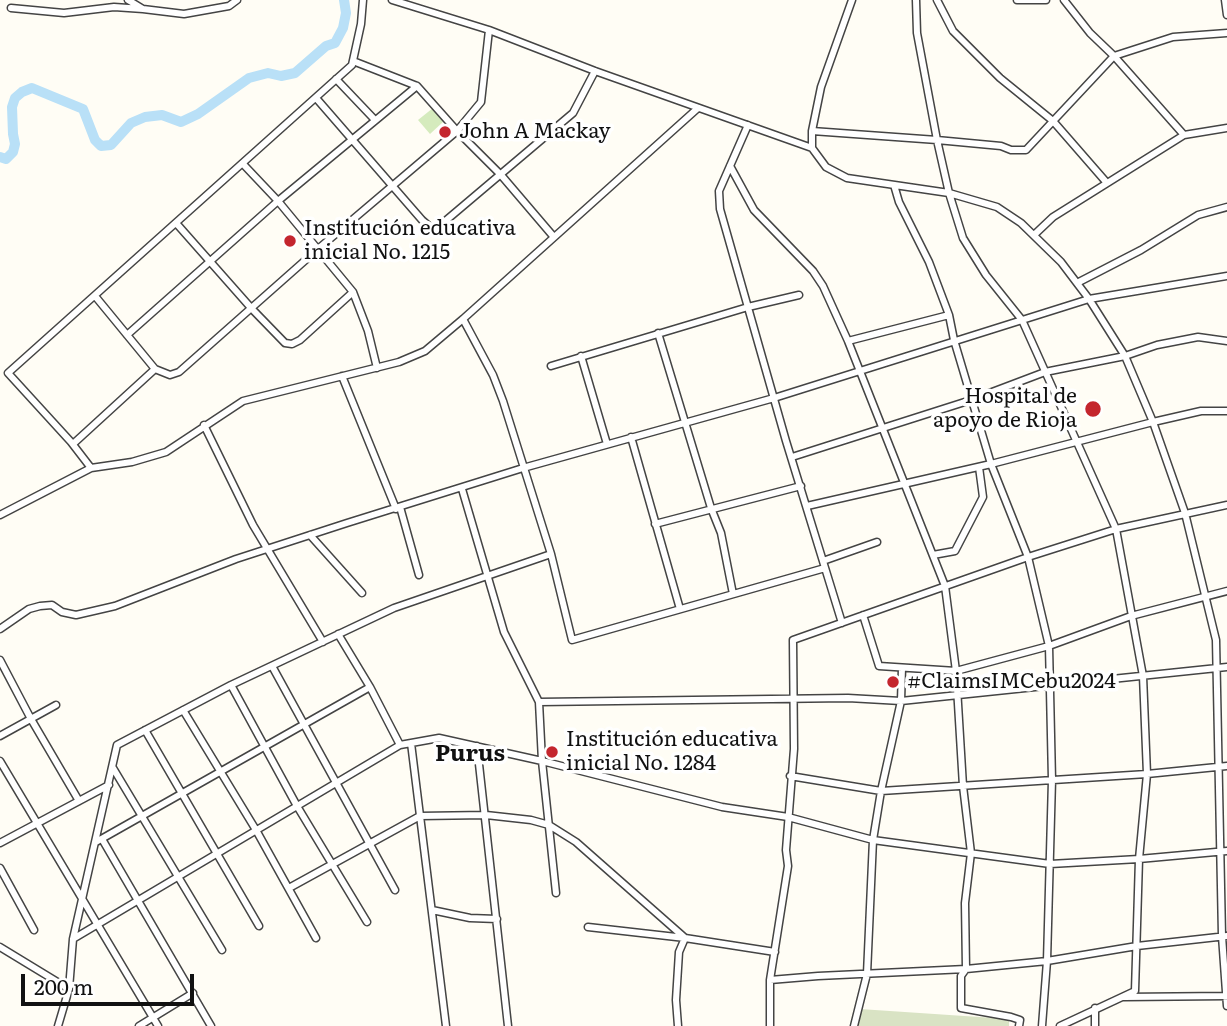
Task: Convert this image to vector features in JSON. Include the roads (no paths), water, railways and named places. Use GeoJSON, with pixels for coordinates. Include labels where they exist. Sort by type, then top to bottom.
{"type":"FeatureCollection","features":[{"type":"Feature","properties":{"kind":"street"},"geometry":{"type":"LineString","coordinates":[[128,0],[143,9]]}},
{"type":"Feature","properties":{"kind":"street"},"geometry":{"type":"LineString","coordinates":[[10,8],[64,13],[114,7],[184,14],[229,6],[237,0]]}},
{"type":"Feature","properties":{"kind":"street"},"geometry":{"type":"LineString","coordinates":[[91,468],[73,444],[8,373],[352,65],[363,0]]}},
{"type":"Feature","properties":{"kind":"street"},"geometry":{"type":"LineString","coordinates":[[812,148],[812,131],[821,87],[852,0]]}},
{"type":"Feature","properties":{"kind":"street"},"geometry":{"type":"LineString","coordinates":[[916,0],[917,33],[937,140],[963,238],[986,275],[1022,320],[1116,529],[1143,676],[1147,774],[1139,859],[1135,991],[1060,1026]]}},
{"type":"Feature","properties":{"kind":"street"},"geometry":{"type":"LineString","coordinates":[[937,0],[953,31],[1000,78],[1053,121],[1107,183]]}},
{"type":"Feature","properties":{"kind":"street"},"geometry":{"type":"LineString","coordinates":[[1017,0],[1046,0]]}},
{"type":"Feature","properties":{"kind":"street"},"geometry":{"type":"LineString","coordinates":[[1064,0],[1090,33],[1184,135]]}},
{"type":"Feature","properties":{"kind":"street"},"geometry":{"type":"LineString","coordinates":[[1225,0],[1227,15]]}},
{"type":"Feature","properties":{"kind":"street"},"geometry":{"type":"LineString","coordinates":[[396,1],[489,30],[594,71],[812,148],[827,167],[847,178],[949,192],[997,206],[1034,235],[1061,261],[1125,356],[1153,422],[1185,513],[1216,640],[1217,767],[1224,851],[1227,1006]]}},
{"type":"Feature","properties":{"kind":"street"},"geometry":{"type":"LineString","coordinates":[[95,296],[155,369],[170,375],[179,372],[457,131],[481,102],[489,30]]}},
{"type":"Feature","properties":{"kind":"street"},"geometry":{"type":"LineString","coordinates":[[812,131],[1026,150],[1114,56],[1174,37],[1227,33]]}},
{"type":"Feature","properties":{"kind":"street"},"geometry":{"type":"LineString","coordinates":[[353,61],[417,86],[501,175],[553,236]]}},
{"type":"Feature","properties":{"kind":"street"},"geometry":{"type":"LineString","coordinates":[[316,98],[391,186],[426,224],[434,228],[440,227],[573,113],[594,71]]}},
{"type":"Feature","properties":{"kind":"street"},"geometry":{"type":"LineString","coordinates":[[337,79],[375,120]]}},
{"type":"Feature","properties":{"kind":"street"},"geometry":{"type":"LineString","coordinates":[[127,335],[278,201],[417,86]]}},
{"type":"Feature","properties":{"kind":"street"},"geometry":{"type":"LineString","coordinates":[[0,515],[91,468],[166,452],[243,401],[377,368],[412,358],[425,351],[698,108]]}},
{"type":"Feature","properties":{"kind":"street"},"geometry":{"type":"LineString","coordinates":[[748,125],[719,191],[720,209],[842,623]]}},
{"type":"Feature","properties":{"kind":"street"},"geometry":{"type":"LineString","coordinates":[[1034,235],[1053,217],[1184,135],[1227,128]]}},
{"type":"Feature","properties":{"kind":"street"},"geometry":{"type":"LineString","coordinates":[[243,164],[278,201],[353,292],[369,331],[377,368]]}},
{"type":"Feature","properties":{"kind":"street"},"geometry":{"type":"LineString","coordinates":[[730,166],[754,210],[813,271],[823,286],[848,341],[945,586],[956,671],[963,786],[971,853],[965,903],[966,969],[961,976],[961,1008],[1011,1017],[1020,1020],[1019,1026]]}},
{"type":"Feature","properties":{"kind":"street"},"geometry":{"type":"LineString","coordinates":[[894,185],[899,202],[929,262],[949,315],[954,341],[991,464],[1028,556],[1049,646],[1052,780],[1047,961],[1042,1026]]}},
{"type":"Feature","properties":{"kind":"street"},"geometry":{"type":"LineString","coordinates":[[1077,283],[1141,250],[1198,215],[1227,207]]}},
{"type":"Feature","properties":{"kind":"street"},"geometry":{"type":"LineString","coordinates":[[176,223],[281,340],[292,344],[315,328],[353,292]]}},
{"type":"Feature","properties":{"kind":"street"},"geometry":{"type":"LineString","coordinates":[[0,629],[29,609],[40,606],[52,605],[62,612],[76,615],[115,606],[310,535],[523,468],[774,398],[1089,299],[1227,276]]}},
{"type":"Feature","properties":{"kind":"street"},"geometry":{"type":"LineString","coordinates":[[551,366],[748,307],[799,295]]}},
{"type":"Feature","properties":{"kind":"street"},"geometry":{"type":"LineString","coordinates":[[848,341],[949,315]]}},
{"type":"Feature","properties":{"kind":"street"},"geometry":{"type":"LineString","coordinates":[[463,319],[493,375],[509,418],[551,554],[572,640],[824,565],[877,542]]}},
{"type":"Feature","properties":{"kind":"street"},"geometry":{"type":"LineString","coordinates":[[658,333],[721,533],[733,594]]}},
{"type":"Feature","properties":{"kind":"street"},"geometry":{"type":"LineString","coordinates":[[792,457],[971,400],[1045,372],[1125,356],[1157,345],[1198,337],[1227,341]]}},
{"type":"Feature","properties":{"kind":"street"},"geometry":{"type":"LineString","coordinates":[[581,356],[607,444]]}},
{"type":"Feature","properties":{"kind":"street"},"geometry":{"type":"LineString","coordinates":[[73,444],[155,369]]}},
{"type":"Feature","properties":{"kind":"street"},"geometry":{"type":"LineString","coordinates":[[342,376],[398,508],[419,575]]}},
{"type":"Feature","properties":{"kind":"street"},"geometry":{"type":"LineString","coordinates":[[807,506],[979,467],[1201,411],[1227,411]]}},
{"type":"Feature","properties":{"kind":"street"},"geometry":{"type":"LineString","coordinates":[[204,425],[267,549],[323,642]]}},
{"type":"Feature","properties":{"kind":"street"},"geometry":{"type":"LineString","coordinates":[[631,438],[680,609]]}},
{"type":"Feature","properties":{"kind":"street"},"geometry":{"type":"LineString","coordinates":[[933,555],[956,551],[984,497],[979,467]]}},
{"type":"Feature","properties":{"kind":"street"},"geometry":{"type":"LineString","coordinates":[[655,524],[801,486]]}},
{"type":"Feature","properties":{"kind":"street"},"geometry":{"type":"LineString","coordinates":[[462,489],[504,632],[539,702],[542,761],[556,893]]}},
{"type":"Feature","properties":{"kind":"street"},"geometry":{"type":"LineString","coordinates":[[770,1026],[770,980],[788,866],[786,850],[794,749],[793,640],[1028,556],[1116,529],[1227,505]]}},
{"type":"Feature","properties":{"kind":"street"},"geometry":{"type":"LineString","coordinates":[[310,535],[362,593]]}},
{"type":"Feature","properties":{"kind":"street"},"geometry":{"type":"LineString","coordinates":[[58,1026],[69,989],[73,939],[99,841],[117,745],[230,685],[394,608],[551,554]]}},
{"type":"Feature","properties":{"kind":"street"},"geometry":{"type":"LineString","coordinates":[[863,615],[879,666],[956,671],[1049,646],[1131,616],[1227,591]]}},
{"type":"Feature","properties":{"kind":"street"},"geometry":{"type":"LineString","coordinates":[[338,635],[370,687],[400,745]]}},
{"type":"Feature","properties":{"kind":"street"},"geometry":{"type":"LineString","coordinates":[[0,660],[79,801]]}},
{"type":"Feature","properties":{"kind":"street"},"geometry":{"type":"LineString","coordinates":[[272,666],[395,890]]}},
{"type":"Feature","properties":{"kind":"street"},"geometry":{"type":"LineString","coordinates":[[539,702],[794,698],[901,701],[1227,667]]}},
{"type":"Feature","properties":{"kind":"street"},"geometry":{"type":"LineString","coordinates":[[854,1026],[867,974],[873,840],[901,701],[902,668]]}},
{"type":"Feature","properties":{"kind":"street"},"geometry":{"type":"LineString","coordinates":[[230,685],[297,806],[367,922]]}},
{"type":"Feature","properties":{"kind":"street"},"geometry":{"type":"LineString","coordinates":[[99,841],[370,687]]}},
{"type":"Feature","properties":{"kind":"street"},"geometry":{"type":"LineString","coordinates":[[0,736],[56,705]]}},
{"type":"Feature","properties":{"kind":"street"},"geometry":{"type":"LineString","coordinates":[[183,710],[222,771],[316,938]]}},
{"type":"Feature","properties":{"kind":"street"},"geometry":{"type":"LineString","coordinates":[[145,730],[260,926]]}},
{"type":"Feature","properties":{"kind":"street"},"geometry":{"type":"LineString","coordinates":[[73,939],[400,745],[439,738],[722,807],[788,817],[873,840],[1049,864],[1224,851]]}},
{"type":"Feature","properties":{"kind":"street"},"geometry":{"type":"LineString","coordinates":[[411,743],[446,1026]]}},
{"type":"Feature","properties":{"kind":"street"},"geometry":{"type":"LineString","coordinates":[[477,746],[508,1026]]}},
{"type":"Feature","properties":{"kind":"street"},"geometry":{"type":"LineString","coordinates":[[0,761],[158,1026]]}},
{"type":"Feature","properties":{"kind":"street"},"geometry":{"type":"LineString","coordinates":[[790,776],[881,791],[1147,774],[1227,766]]}},
{"type":"Feature","properties":{"kind":"street"},"geometry":{"type":"LineString","coordinates":[[113,767],[222,950]]}},
{"type":"Feature","properties":{"kind":"street"},"geometry":{"type":"LineString","coordinates":[[0,844],[109,785]]}},
{"type":"Feature","properties":{"kind":"street"},"geometry":{"type":"LineString","coordinates":[[289,888],[420,816],[486,815],[531,820],[549,825],[576,842],[685,938]]}},
{"type":"Feature","properties":{"kind":"street"},"geometry":{"type":"LineString","coordinates":[[99,841],[211,1026]]}},
{"type":"Feature","properties":{"kind":"street"},"geometry":{"type":"LineString","coordinates":[[0,868],[34,930]]}},
{"type":"Feature","properties":{"kind":"street"},"geometry":{"type":"LineString","coordinates":[[432,910],[470,918],[492,921],[497,919]]}},
{"type":"Feature","properties":{"kind":"street"},"geometry":{"type":"LineString","coordinates":[[588,927],[775,952]]}},
{"type":"Feature","properties":{"kind":"street"},"geometry":{"type":"LineString","coordinates":[[770,980],[966,969],[1047,961],[1137,946],[1224,936]]}},
{"type":"Feature","properties":{"kind":"street"},"geometry":{"type":"LineString","coordinates":[[678,1026],[676,1000],[679,952],[685,938]]}},
{"type":"Feature","properties":{"kind":"street"},"geometry":{"type":"LineString","coordinates":[[0,947],[69,989]]}},
{"type":"Feature","properties":{"kind":"street"},"geometry":{"type":"LineString","coordinates":[[139,1026],[193,993]]}},
{"type":"Feature","properties":{"kind":"street"},"geometry":{"type":"LineString","coordinates":[[1122,997],[1227,996]]}},
{"type":"Feature","properties":{"kind":"street"},"geometry":{"type":"LineString","coordinates":[[1095,1008],[1095,1026]]}},
{"type":"Feature","properties":{"kind":"waterway"},"geometry":{"type":"LineString","coordinates":[[0,157],[6,159],[13,152],[15,144],[12,107],[15,98],[22,92],[32,88],[83,109],[95,140],[101,146],[111,145],[131,123],[145,117],[162,115],[181,122],[198,114],[249,78],[268,73],[281,76],[295,73],[326,46],[335,43],[343,28],[346,13],[344,0]]}},
{"type":"Feature","properties":{"kind":"place","name":"John A Mackay"},"geometry":{"type":"Point","coordinates":[445,132]}},
{"type":"Feature","properties":{"kind":"place","name":"Institución educativa inicial No. 1215"},"geometry":{"type":"Point","coordinates":[290,241]}},
{"type":"Feature","properties":{"kind":"place","name":"Hospital de apoyo de Rioja"},"geometry":{"type":"Point","coordinates":[1093,409]}},
{"type":"Feature","properties":{"kind":"place","name":"#ClaimsIMCebu2024"},"geometry":{"type":"Point","coordinates":[893,682]}},
{"type":"Feature","properties":{"kind":"place","name":"Institución educativa inicial No. 1284"},"geometry":{"type":"Point","coordinates":[552,752]}},
{"type":"Feature","properties":{"kind":"district","name":"Purus"},"geometry":{"type":"Point","coordinates":[470,754]}}]}
